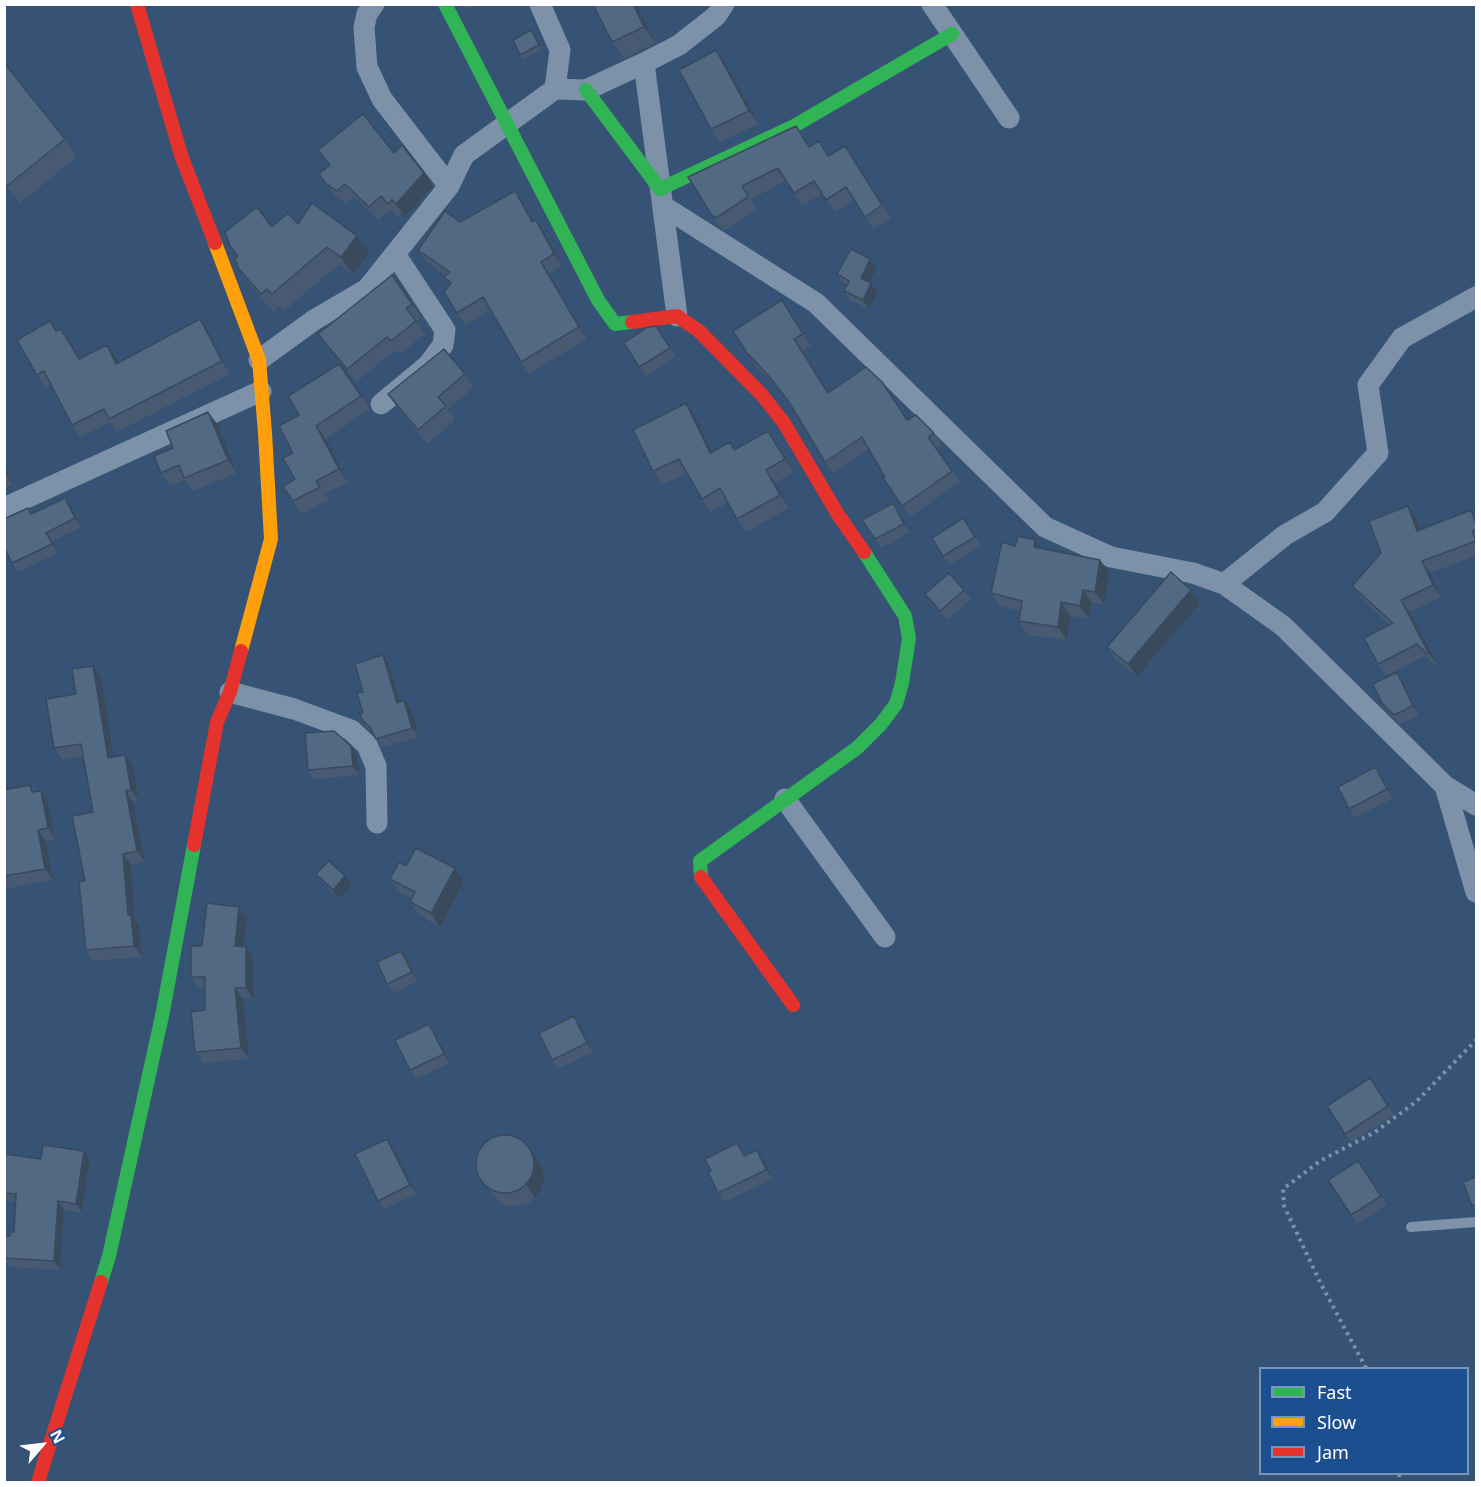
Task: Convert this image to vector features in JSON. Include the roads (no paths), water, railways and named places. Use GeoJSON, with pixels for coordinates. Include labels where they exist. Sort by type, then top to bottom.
{"type":"FeatureCollection","features":[{"type":"Feature","properties":{"kind":"street"},"geometry":{"type":"LineString","coordinates":[[38,1482],[109,1257],[162,1016],[217,722],[230,692],[271,539],[258,360],[181,155],[137,4]]}},
{"type":"Feature","properties":{"kind":"street"},"geometry":{"type":"LineString","coordinates":[[374,4],[367,14],[364,27],[367,67],[382,99],[449,186]]}},
{"type":"Feature","properties":{"kind":"street"},"geometry":{"type":"LineString","coordinates":[[445,4],[598,300],[615,324],[677,316],[699,331],[762,394],[784,423],[837,513],[905,616],[909,638],[902,683],[896,704],[881,724],[857,748],[700,861],[701,877],[793,1005]]}},
{"type":"Feature","properties":{"kind":"street"},"geometry":{"type":"LineString","coordinates":[[540,4],[560,50],[555,89]]}},
{"type":"Feature","properties":{"kind":"street"},"geometry":{"type":"LineString","coordinates":[[258,360],[314,320],[367,289],[449,186],[464,155],[505,123],[555,89],[586,90],[679,45],[716,16],[724,4]]}},
{"type":"Feature","properties":{"kind":"street"},"geometry":{"type":"LineString","coordinates":[[932,4],[1009,118]]}},
{"type":"Feature","properties":{"kind":"street"},"geometry":{"type":"LineString","coordinates":[[662,198],[794,126],[952,34]]}},
{"type":"Feature","properties":{"kind":"street"},"geometry":{"type":"LineString","coordinates":[[644,63],[677,316]]}},
{"type":"Feature","properties":{"kind":"street"},"geometry":{"type":"LineString","coordinates":[[586,90],[662,198],[816,303],[1045,527],[1111,557],[1193,573],[1224,584],[1284,626],[1445,786],[1476,805]]}},
{"type":"Feature","properties":{"kind":"street"},"geometry":{"type":"LineString","coordinates":[[381,404],[428,364],[443,345],[445,330],[395,254]]}},
{"type":"Feature","properties":{"kind":"street"},"geometry":{"type":"LineString","coordinates":[[1224,584],[1285,535],[1325,512],[1378,453],[1368,385],[1402,338],[1476,297]]}},
{"type":"Feature","properties":{"kind":"street"},"geometry":{"type":"LineString","coordinates":[[4,508],[261,391]]}},
{"type":"Feature","properties":{"kind":"street"},"geometry":{"type":"LineString","coordinates":[[230,692],[294,709],[351,730],[367,745],[376,766],[378,823]]}},
{"type":"Feature","properties":{"kind":"street"},"geometry":{"type":"LineString","coordinates":[[1445,786],[1476,892]]}},
{"type":"Feature","properties":{"kind":"street"},"geometry":{"type":"LineString","coordinates":[[785,799],[885,937]]}},
{"type":"Feature","properties":{"kind":"lane"},"geometry":{"type":"LineString","coordinates":[[1411,1227],[1476,1222]]}}]}
